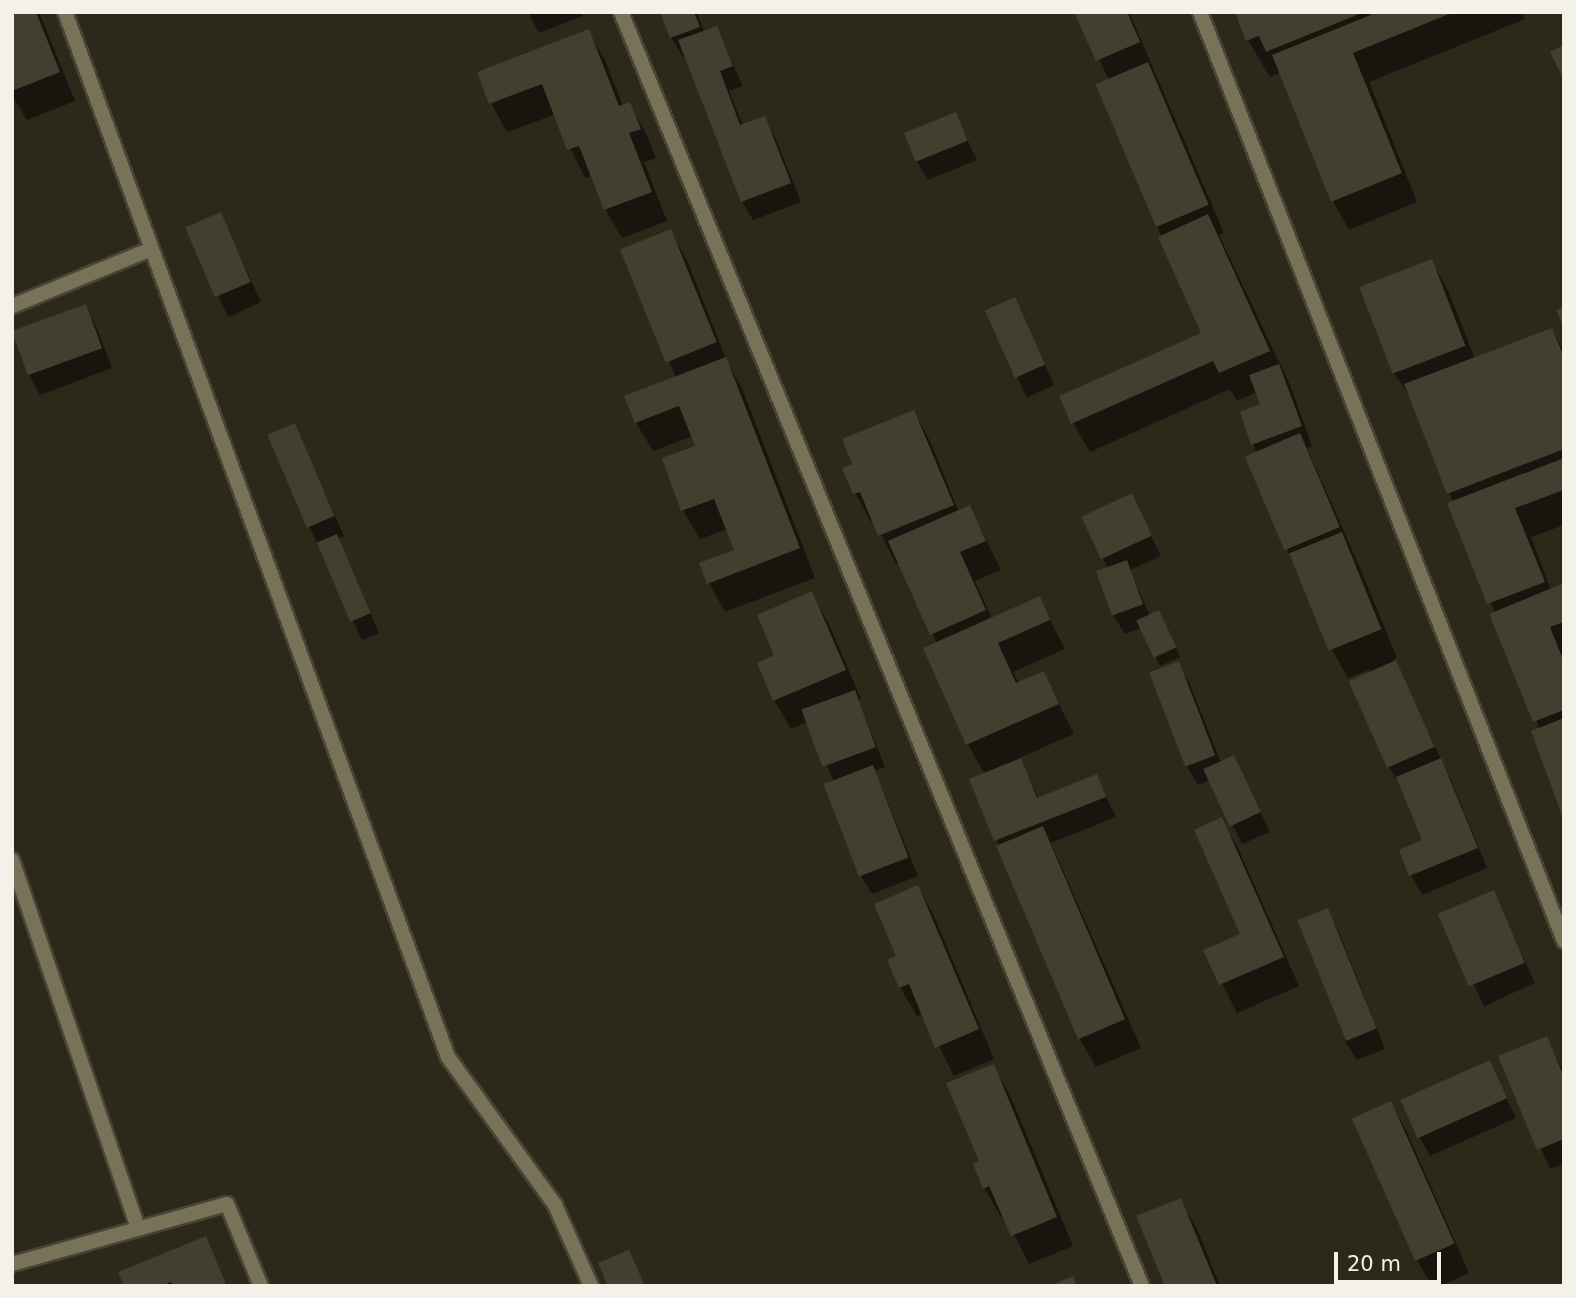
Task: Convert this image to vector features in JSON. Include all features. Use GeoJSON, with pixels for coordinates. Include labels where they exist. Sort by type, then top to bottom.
{"type":"FeatureCollection","features":[{"type":"Feature","properties":{"kind":"street"},"geometry":{"type":"LineString","coordinates":[[65,12],[448,1057],[555,1205],[591,1286]]}},
{"type":"Feature","properties":{"kind":"street"},"geometry":{"type":"LineString","coordinates":[[621,12],[1142,1286]]}},
{"type":"Feature","properties":{"kind":"street"},"geometry":{"type":"LineString","coordinates":[[1199,12],[1564,941]]}},
{"type":"Feature","properties":{"kind":"street"},"geometry":{"type":"LineString","coordinates":[[12,306],[152,249]]}},
{"type":"Feature","properties":{"kind":"street"},"geometry":{"type":"LineString","coordinates":[[12,860],[138,1228]]}},
{"type":"Feature","properties":{"kind":"street"},"geometry":{"type":"LineString","coordinates":[[12,1264],[227,1204],[261,1286]]}},
{"type":"Feature","properties":{"kind":"building"},"geometry":{"type":"Polygon","coordinates":[[[12,12],[36,12],[60,72],[12,91],[12,12]]]}},
{"type":"Feature","properties":{"kind":"building"},"geometry":{"type":"Polygon","coordinates":[[[660,12],[694,12],[700,27],[670,38],[660,12]]]}},
{"type":"Feature","properties":{"kind":"building"},"geometry":{"type":"Polygon","coordinates":[[[1074,12],[1127,12],[1140,42],[1096,61],[1074,12]]]}},
{"type":"Feature","properties":{"kind":"building"},"geometry":{"type":"Polygon","coordinates":[[[1235,12],[1364,12],[1266,52],[1259,36],[1246,41],[1235,12]]]}},
{"type":"Feature","properties":{"kind":"building"},"geometry":{"type":"Polygon","coordinates":[[[1378,12],[1454,12],[1353,53],[1402,173],[1331,202],[1272,55],[1378,12]]]}},
{"type":"Feature","properties":{"kind":"building"},"geometry":{"type":"Polygon","coordinates":[[[717,26],[733,66],[720,71],[740,125],[765,116],[791,183],[741,202],[678,40],[717,26]]]}},
{"type":"Feature","properties":{"kind":"building"},"geometry":{"type":"Polygon","coordinates":[[[589,29],[619,106],[630,102],[641,129],[629,133],[652,192],[604,210],[579,146],[567,150],[542,84],[489,104],[477,72],[589,29]]]}},
{"type":"Feature","properties":{"kind":"building"},"geometry":{"type":"Polygon","coordinates":[[[1564,45],[1564,80],[1550,52],[1564,45]]]}},
{"type":"Feature","properties":{"kind":"building"},"geometry":{"type":"Polygon","coordinates":[[[1148,62],[1209,205],[1156,227],[1096,84],[1148,62]]]}},
{"type":"Feature","properties":{"kind":"building"},"geometry":{"type":"Polygon","coordinates":[[[956,112],[968,141],[916,162],[904,133],[956,112]]]}},
{"type":"Feature","properties":{"kind":"building"},"geometry":{"type":"Polygon","coordinates":[[[221,212],[251,282],[215,297],[185,227],[221,212]]]}},
{"type":"Feature","properties":{"kind":"building"},"geometry":{"type":"Polygon","coordinates":[[[1208,214],[1270,351],[1219,373],[1213,361],[1071,424],[1059,396],[1201,333],[1158,237],[1208,214]]]}},
{"type":"Feature","properties":{"kind":"building"},"geometry":{"type":"Polygon","coordinates":[[[671,229],[717,342],[666,363],[620,250],[671,229]]]}},
{"type":"Feature","properties":{"kind":"building"},"geometry":{"type":"Polygon","coordinates":[[[1432,259],[1465,346],[1393,374],[1359,287],[1432,259]]]}},
{"type":"Feature","properties":{"kind":"building"},"geometry":{"type":"Polygon","coordinates":[[[1015,297],[1045,365],[1015,378],[985,310],[1015,297]]]}},
{"type":"Feature","properties":{"kind":"building"},"geometry":{"type":"Polygon","coordinates":[[[86,304],[102,348],[28,375],[12,331],[86,304]]]}},
{"type":"Feature","properties":{"kind":"building"},"geometry":{"type":"Polygon","coordinates":[[[1564,307],[1564,328],[1556,310],[1564,307]]]}},
{"type":"Feature","properties":{"kind":"building"},"geometry":{"type":"Polygon","coordinates":[[[1552,328],[1564,357],[1564,449],[1447,494],[1404,384],[1552,328]]]}},
{"type":"Feature","properties":{"kind":"building"},"geometry":{"type":"Polygon","coordinates":[[[726,357],[800,548],[707,584],[699,563],[734,550],[714,499],[681,511],[662,458],[695,446],[679,406],[635,423],[624,396],[726,357]]]}},
{"type":"Feature","properties":{"kind":"building"},"geometry":{"type":"Polygon","coordinates":[[[1279,364],[1302,426],[1251,445],[1240,412],[1260,404],[1249,375],[1279,364]]]}},
{"type":"Feature","properties":{"kind":"building"},"geometry":{"type":"Polygon","coordinates":[[[914,410],[954,505],[878,536],[860,492],[853,494],[842,468],[852,464],[842,439],[914,410]]]}},
{"type":"Feature","properties":{"kind":"building"},"geometry":{"type":"Polygon","coordinates":[[[295,423],[334,516],[307,528],[267,435],[295,423]]]}},
{"type":"Feature","properties":{"kind":"building"},"geometry":{"type":"Polygon","coordinates":[[[1300,433],[1340,527],[1285,550],[1245,456],[1300,433]]]}},
{"type":"Feature","properties":{"kind":"building"},"geometry":{"type":"Polygon","coordinates":[[[1564,458],[1564,490],[1515,508],[1545,582],[1487,604],[1447,503],[1564,458]]]}},
{"type":"Feature","properties":{"kind":"building"},"geometry":{"type":"Polygon","coordinates":[[[1132,493],[1152,536],[1101,559],[1081,517],[1132,493]]]}},
{"type":"Feature","properties":{"kind":"building"},"geometry":{"type":"Polygon","coordinates":[[[970,505],[986,541],[960,552],[986,610],[930,635],[888,541],[970,505]]]}},
{"type":"Feature","properties":{"kind":"building"},"geometry":{"type":"Polygon","coordinates":[[[1342,532],[1381,629],[1328,651],[1289,553],[1342,532]]]}},
{"type":"Feature","properties":{"kind":"building"},"geometry":{"type":"Polygon","coordinates":[[[337,534],[371,613],[350,622],[317,543],[337,534]]]}},
{"type":"Feature","properties":{"kind":"building"},"geometry":{"type":"Polygon","coordinates":[[[1127,560],[1143,604],[1112,615],[1096,571],[1127,560]]]}},
{"type":"Feature","properties":{"kind":"building"},"geometry":{"type":"Polygon","coordinates":[[[1564,583],[1564,622],[1550,627],[1564,662],[1564,710],[1533,722],[1489,614],[1564,583]]]}},
{"type":"Feature","properties":{"kind":"building"},"geometry":{"type":"Polygon","coordinates":[[[812,591],[846,670],[773,701],[757,663],[774,655],[757,615],[812,591]]]}},
{"type":"Feature","properties":{"kind":"building"},"geometry":{"type":"Polygon","coordinates":[[[1040,596],[1050,620],[998,643],[1016,683],[1044,671],[1059,704],[966,745],[923,648],[1040,596]]]}},
{"type":"Feature","properties":{"kind":"building"},"geometry":{"type":"Polygon","coordinates":[[[1159,610],[1176,647],[1154,658],[1136,621],[1159,610]]]}},
{"type":"Feature","properties":{"kind":"building"},"geometry":{"type":"Polygon","coordinates":[[[1396,660],[1435,747],[1387,768],[1348,681],[1396,660]]]}},
{"type":"Feature","properties":{"kind":"building"},"geometry":{"type":"Polygon","coordinates":[[[1179,661],[1215,755],[1185,767],[1149,672],[1179,661]]]}},
{"type":"Feature","properties":{"kind":"building"},"geometry":{"type":"Polygon","coordinates":[[[855,690],[876,747],[822,767],[801,709],[855,690]]]}},
{"type":"Feature","properties":{"kind":"building"},"geometry":{"type":"Polygon","coordinates":[[[1564,718],[1564,818],[1563,818],[1531,731],[1564,718]]]}},
{"type":"Feature","properties":{"kind":"building"},"geometry":{"type":"Polygon","coordinates":[[[1234,755],[1261,812],[1230,826],[1203,769],[1234,755]]]}},
{"type":"Feature","properties":{"kind":"building"},"geometry":{"type":"Polygon","coordinates":[[[1021,758],[1037,798],[1097,774],[1106,797],[994,841],[969,779],[1021,758]]]}},
{"type":"Feature","properties":{"kind":"building"},"geometry":{"type":"Polygon","coordinates":[[[1441,758],[1478,848],[1409,876],[1399,850],[1422,840],[1396,777],[1441,758]]]}},
{"type":"Feature","properties":{"kind":"building"},"geometry":{"type":"Polygon","coordinates":[[[873,765],[908,857],[859,876],[824,784],[873,765]]]}},
{"type":"Feature","properties":{"kind":"building"},"geometry":{"type":"Polygon","coordinates":[[[1222,817],[1284,957],[1219,985],[1203,950],[1240,934],[1194,830],[1222,817]]]}},
{"type":"Feature","properties":{"kind":"building"},"geometry":{"type":"Polygon","coordinates":[[[1043,826],[1125,1019],[1078,1039],[996,846],[1043,826]]]}},
{"type":"Feature","properties":{"kind":"building"},"geometry":{"type":"Polygon","coordinates":[[[918,885],[979,1029],[935,1048],[909,984],[899,988],[887,960],[896,956],[874,904],[918,885]]]}},
{"type":"Feature","properties":{"kind":"building"},"geometry":{"type":"Polygon","coordinates":[[[1494,890],[1525,963],[1469,987],[1438,914],[1494,890]]]}},
{"type":"Feature","properties":{"kind":"building"},"geometry":{"type":"Polygon","coordinates":[[[1328,908],[1377,1029],[1346,1041],[1297,920],[1328,908]]]}},
{"type":"Feature","properties":{"kind":"building"},"geometry":{"type":"Polygon","coordinates":[[[1547,1036],[1564,1077],[1564,1139],[1537,1150],[1498,1056],[1547,1036]]]}},
{"type":"Feature","properties":{"kind":"building"},"geometry":{"type":"Polygon","coordinates":[[[1490,1060],[1507,1098],[1418,1138],[1400,1100],[1490,1060]]]}},
{"type":"Feature","properties":{"kind":"building"},"geometry":{"type":"Polygon","coordinates":[[[994,1064],[1057,1217],[1011,1236],[989,1186],[983,1189],[973,1164],[979,1161],[946,1083],[994,1064]]]}},
{"type":"Feature","properties":{"kind":"building"},"geometry":{"type":"Polygon","coordinates":[[[1391,1101],[1454,1244],[1415,1261],[1352,1118],[1391,1101]]]}},
{"type":"Feature","properties":{"kind":"building"},"geometry":{"type":"Polygon","coordinates":[[[1181,1198],[1217,1286],[1165,1286],[1136,1216],[1181,1198]]]}},
{"type":"Feature","properties":{"kind":"building"},"geometry":{"type":"Polygon","coordinates":[[[206,1236],[227,1286],[173,1286],[171,1282],[161,1286],[124,1286],[118,1272],[206,1236]]]}},
{"type":"Feature","properties":{"kind":"building"},"geometry":{"type":"Polygon","coordinates":[[[629,1250],[645,1286],[608,1286],[598,1263],[629,1250]]]}},
{"type":"Feature","properties":{"kind":"building"},"geometry":{"type":"Polygon","coordinates":[[[1073,1276],[1077,1286],[1050,1286],[1073,1276]]]}}]}
